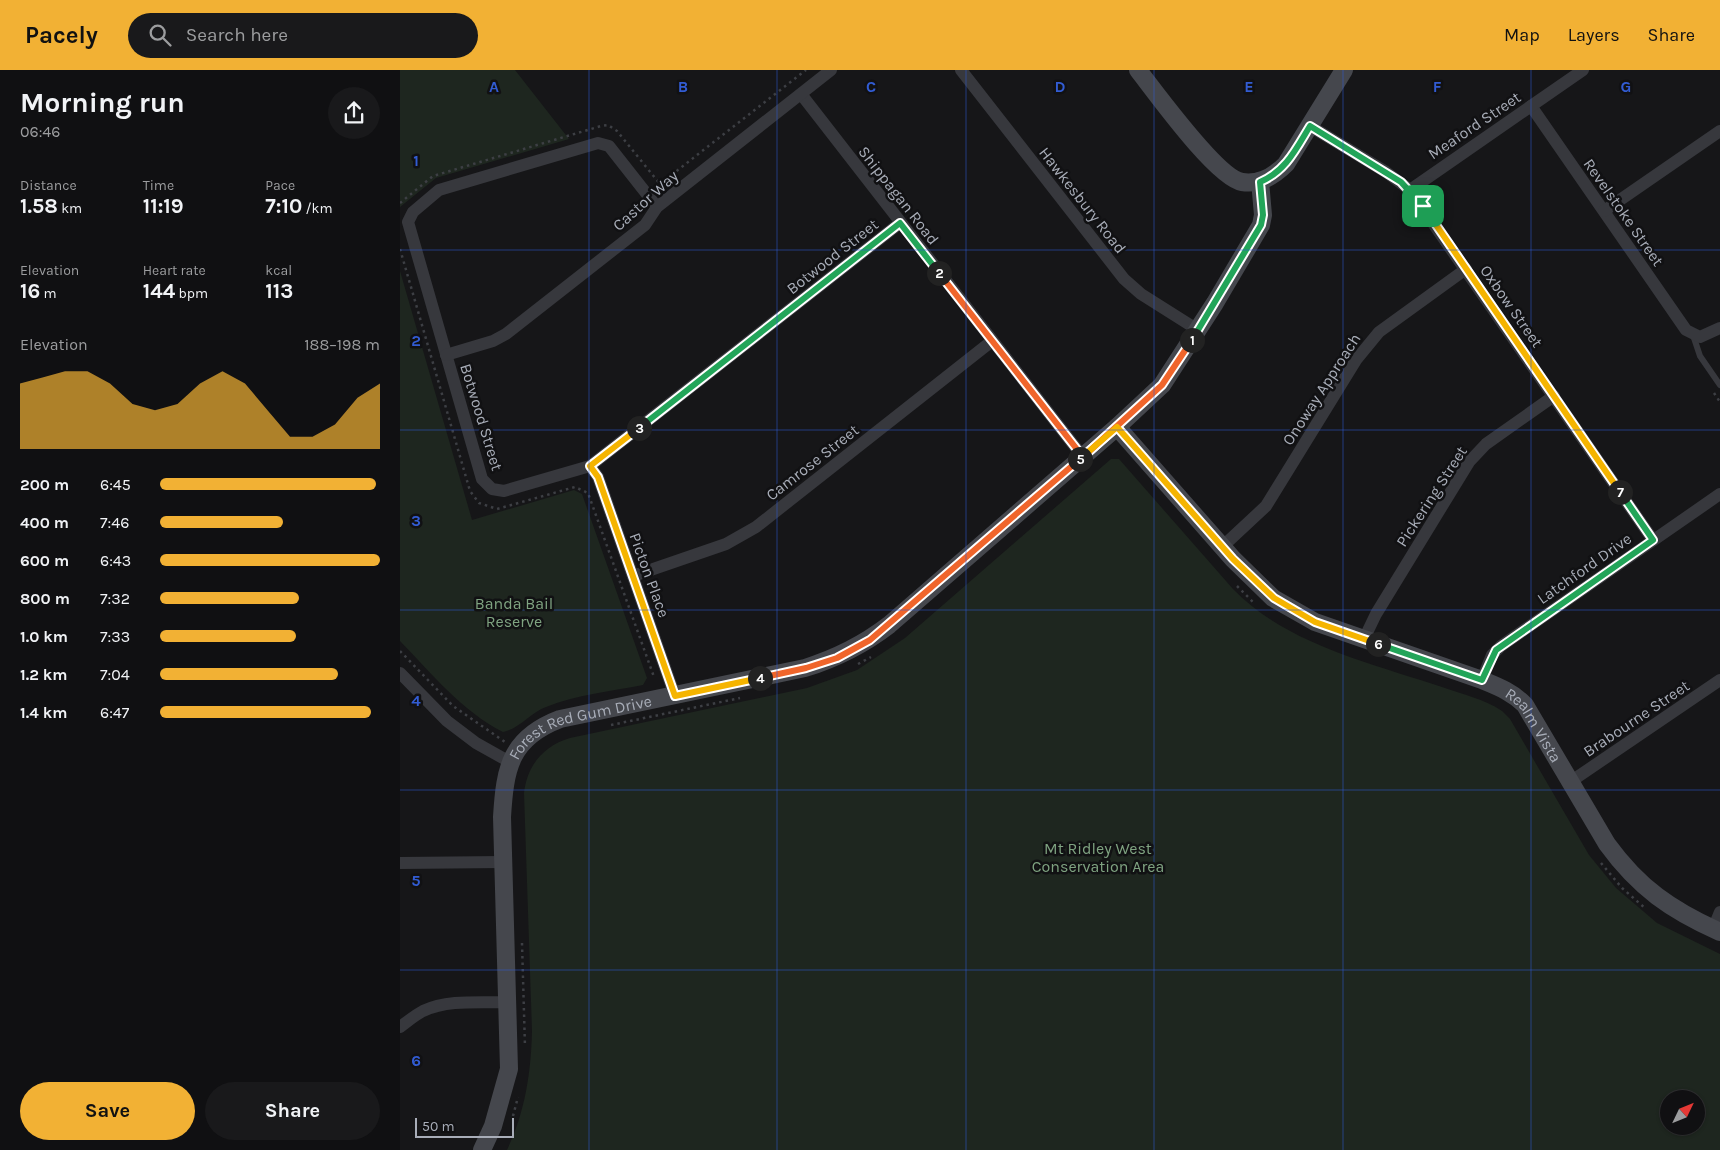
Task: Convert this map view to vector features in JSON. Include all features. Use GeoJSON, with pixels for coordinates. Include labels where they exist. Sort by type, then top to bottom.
{"type":"FeatureCollection","features":[{"type":"Feature","properties":{"kind":"street","name":"Castor Way"},"geometry":{"type":"LineString","coordinates":[[446,355],[493,341],[506,334],[645,226],[657,206],[831,70]]}},
{"type":"Feature","properties":{"kind":"street","name":"Hawkesbury Road"},"geometry":{"type":"LineString","coordinates":[[961,70],[1124,279],[1141,294],[1198,330]]}},
{"type":"Feature","properties":{"kind":"street"},"geometry":{"type":"LineString","coordinates":[[1138,70],[1222,172],[1241,182],[1260,182],[1278,172],[1286,164],[1344,70]]}},
{"type":"Feature","properties":{"kind":"street","name":"Meaford Street"},"geometry":{"type":"LineString","coordinates":[[1410,190],[1583,70]]}},
{"type":"Feature","properties":{"kind":"street","name":"Shippagan Road"},"geometry":{"type":"LineString","coordinates":[[801,94],[1083,457]]}},
{"type":"Feature","properties":{"kind":"street","name":"Revelstoke Street"},"geometry":{"type":"LineString","coordinates":[[1530,106],[1686,330],[1693,335]]}},
{"type":"Feature","properties":{"kind":"street","name":"Oxbow Street"},"geometry":{"type":"LineString","coordinates":[[1310,126],[1386,172],[1410,190],[1653,540]]}},
{"type":"Feature","properties":{"kind":"street"},"geometry":{"type":"LineString","coordinates":[[1604,211],[1720,131]]}},
{"type":"Feature","properties":{"kind":"street","name":"Botwood Street"},"geometry":{"type":"LineString","coordinates":[[657,206],[609,146],[598,143],[440,190],[413,212],[408,222],[482,479],[492,489],[504,491],[590,466],[900,223]]}},
{"type":"Feature","properties":{"kind":"street","name":"Forest Red Gum Drive"},"geometry":{"type":"LineString","coordinates":[[482,1150],[493,1126],[508,1069],[509,1002],[503,862],[504,780],[513,756],[545,725],[560,719],[806,668],[837,658],[870,640],[1083,457],[1162,385],[1198,330],[1261,225],[1263,215],[1260,182]]}},
{"type":"Feature","properties":{"kind":"street","name":"Onoway Approach"},"geometry":{"type":"LineString","coordinates":[[1222,547],[1266,506],[1356,360],[1379,332],[1466,269]]}},
{"type":"Feature","properties":{"kind":"street"},"geometry":{"type":"LineString","coordinates":[[1693,335],[1707,335],[1720,328]]}},
{"type":"Feature","properties":{"kind":"street","name":"Camrose Street"},"geometry":{"type":"LineString","coordinates":[[633,576],[726,544],[756,527],[992,341]]}},
{"type":"Feature","properties":{"kind":"street","name":"Pickering Street"},"geometry":{"type":"LineString","coordinates":[[1364,639],[1376,614],[1469,462],[1486,444],[1554,396]]}},
{"type":"Feature","properties":{"kind":"street","name":"Realm Vista"},"geometry":{"type":"LineString","coordinates":[[1117,427],[1255,583],[1274,598],[1315,622],[1507,690],[1525,705],[1607,844],[1628,871],[1662,902],[1716,930]]}},
{"type":"Feature","properties":{"kind":"street","name":"Picton Place"},"geometry":{"type":"LineString","coordinates":[[590,466],[598,477],[675,696]]}},
{"type":"Feature","properties":{"kind":"street","name":"Latchford Drive"},"geometry":{"type":"LineString","coordinates":[[1482,680],[1496,650],[1720,494]]}},
{"type":"Feature","properties":{"kind":"street"},"geometry":{"type":"LineString","coordinates":[[400,673],[448,721],[476,743],[513,756]]}},
{"type":"Feature","properties":{"kind":"street","name":"Brabourne Street"},"geometry":{"type":"LineString","coordinates":[[1570,782],[1720,680]]}},
{"type":"Feature","properties":{"kind":"street"},"geometry":{"type":"LineString","coordinates":[[400,863],[503,862]]}},
{"type":"Feature","properties":{"kind":"street"},"geometry":{"type":"LineString","coordinates":[[1716,930],[1720,912]]}},
{"type":"Feature","properties":{"kind":"street"},"geometry":{"type":"LineString","coordinates":[[400,1027],[422,1012],[436,1006],[452,1003],[509,1002]]}},
{"type":"Feature","properties":{"kind":"lane","name":"Revelstoke Street"},"geometry":{"type":"LineString","coordinates":[[1693,335],[1700,356],[1720,385]]}},
{"type":"Feature","properties":{"kind":"path"},"geometry":{"type":"LineString","coordinates":[[1233,581],[1256,605]]}},
{"type":"Feature","properties":{"kind":"path"},"geometry":{"type":"LineString","coordinates":[[400,651],[453,706],[480,726],[513,756]]}},
{"type":"Feature","properties":{"kind":"path"},"geometry":{"type":"LineString","coordinates":[[850,668],[872,656]]}},
{"type":"Feature","properties":{"kind":"path"},"geometry":{"type":"LineString","coordinates":[[609,726],[740,698]]}},
{"type":"Feature","properties":{"kind":"path"},"geometry":{"type":"LineString","coordinates":[[1596,855],[1622,888],[1648,910]]}},
{"type":"Feature","properties":{"kind":"path"},"geometry":{"type":"LineString","coordinates":[[522,942],[524,1055]]}},
{"type":"Feature","properties":{"kind":"path"},"geometry":{"type":"LineString","coordinates":[[511,1122],[520,1089]]}},
{"type":"Feature","properties":{"kind":"green space"},"geometry":{"type":"Polygon","coordinates":[[[400,70],[515,70],[569,139],[436,178],[400,207],[400,70]]]}},
{"type":"Feature","properties":{"kind":"green space","name":"Banda Bail Reserve"},"geometry":{"type":"Polygon","coordinates":[[[400,271],[472,520],[574,490],[582,494],[647,678],[643,685],[569,699],[540,710],[514,728],[503,732],[474,714],[461,703],[400,641],[400,271]]]}},
{"type":"Feature","properties":{"kind":"green space","name":"Mt Ridley West Conservation Area"},"geometry":{"type":"Polygon","coordinates":[[[1111,459],[1119,459],[1233,589],[1254,608],[1278,624],[1331,650],[1473,697],[1502,711],[1510,719],[1589,855],[1616,888],[1657,923],[1720,954],[1720,1150],[507,1150],[523,1107],[530,1062],[532,1031],[524,793],[529,774],[538,758],[552,746],[570,738],[807,688],[857,670],[905,638],[1111,459]]]}},
{"type":"Feature","properties":{"kind":"route"},"geometry":{"type":"LineString","coordinates":[[1423,206],[1401,182],[1310,126],[1286,164],[1278,172],[1260,182],[1263,215],[1261,225],[1176,367],[1146,401],[1083,457],[900,223],[590,466],[598,477],[675,696],[806,668],[837,658],[870,640],[889,625],[1083,457],[1117,427],[1255,583],[1274,598],[1293,611],[1315,622],[1482,680],[1492,655],[1496,650],[1653,540],[1423,206]]}}]}
